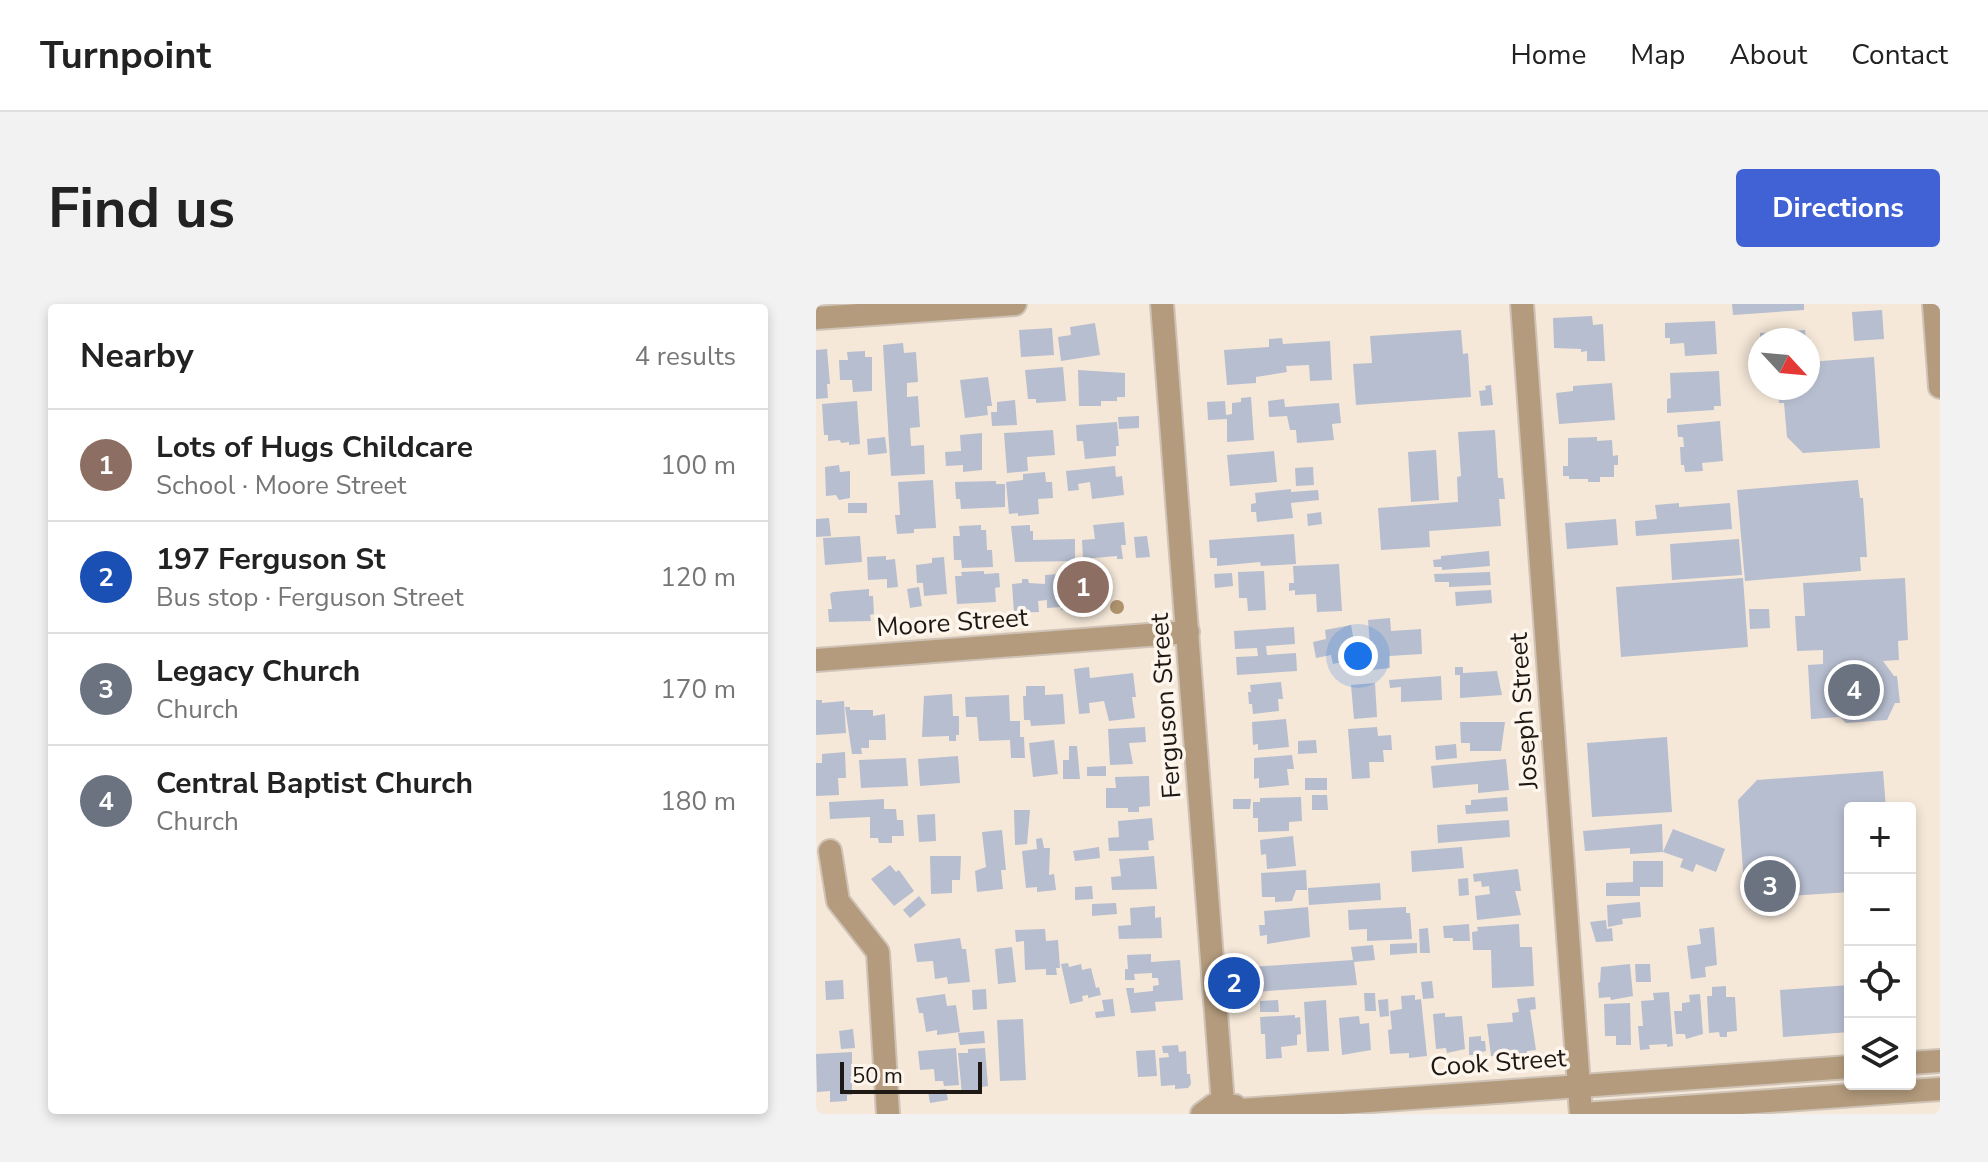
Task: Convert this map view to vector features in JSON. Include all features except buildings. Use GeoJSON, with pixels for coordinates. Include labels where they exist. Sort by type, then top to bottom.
{"type":"FeatureCollection","features":[{"type":"Feature","properties":{"kind":"street"},"geometry":{"type":"LineString","coordinates":[[816,318],[1015,304]]}},
{"type":"Feature","properties":{"kind":"street","name":"Ferguson Street"},"geometry":{"type":"LineString","coordinates":[[1162,304],[1224,1110]]}},
{"type":"Feature","properties":{"kind":"street","name":"Joseph Street"},"geometry":{"type":"LineString","coordinates":[[1522,304],[1582,1114]]}},
{"type":"Feature","properties":{"kind":"street"},"geometry":{"type":"LineString","coordinates":[[1934,304],[1940,387]]}},
{"type":"Feature","properties":{"kind":"street","name":"Moore Street"},"geometry":{"type":"LineString","coordinates":[[816,660],[1188,632]]}},
{"type":"Feature","properties":{"kind":"street"},"geometry":{"type":"LineString","coordinates":[[830,851],[838,901],[878,952],[888,1114]]}},
{"type":"Feature","properties":{"kind":"street"},"geometry":{"type":"LineString","coordinates":[[1916,1061],[1940,1053]]}},
{"type":"Feature","properties":{"kind":"street"},"geometry":{"type":"LineString","coordinates":[[1916,1062],[1940,1061]]}},
{"type":"Feature","properties":{"kind":"street","name":"Cook Street"},"geometry":{"type":"LineString","coordinates":[[1182,1114],[1844,1067]]}},
{"type":"Feature","properties":{"kind":"street"},"geometry":{"type":"LineString","coordinates":[[1759,1073],[1762,1101]]}},
{"type":"Feature","properties":{"kind":"street"},"geometry":{"type":"LineString","coordinates":[[1916,1089],[1940,1089]]}},
{"type":"Feature","properties":{"kind":"street"},"geometry":{"type":"LineString","coordinates":[[1582,1114],[1762,1101],[1854,1090]]}},
{"type":"Feature","properties":{"kind":"place","name":"Lots of Hugs Childcare"},"geometry":{"type":"Point","coordinates":[1083,587]}},
{"type":"Feature","properties":{"kind":"place","name":"Central Baptist Church"},"geometry":{"type":"Point","coordinates":[1854,690]}},
{"type":"Feature","properties":{"kind":"place","name":"Legacy Church"},"geometry":{"type":"Point","coordinates":[1770,886]}},
{"type":"Feature","properties":{"kind":"place","name":"197 Ferguson St"},"geometry":{"type":"Point","coordinates":[1234,983]}}]}
